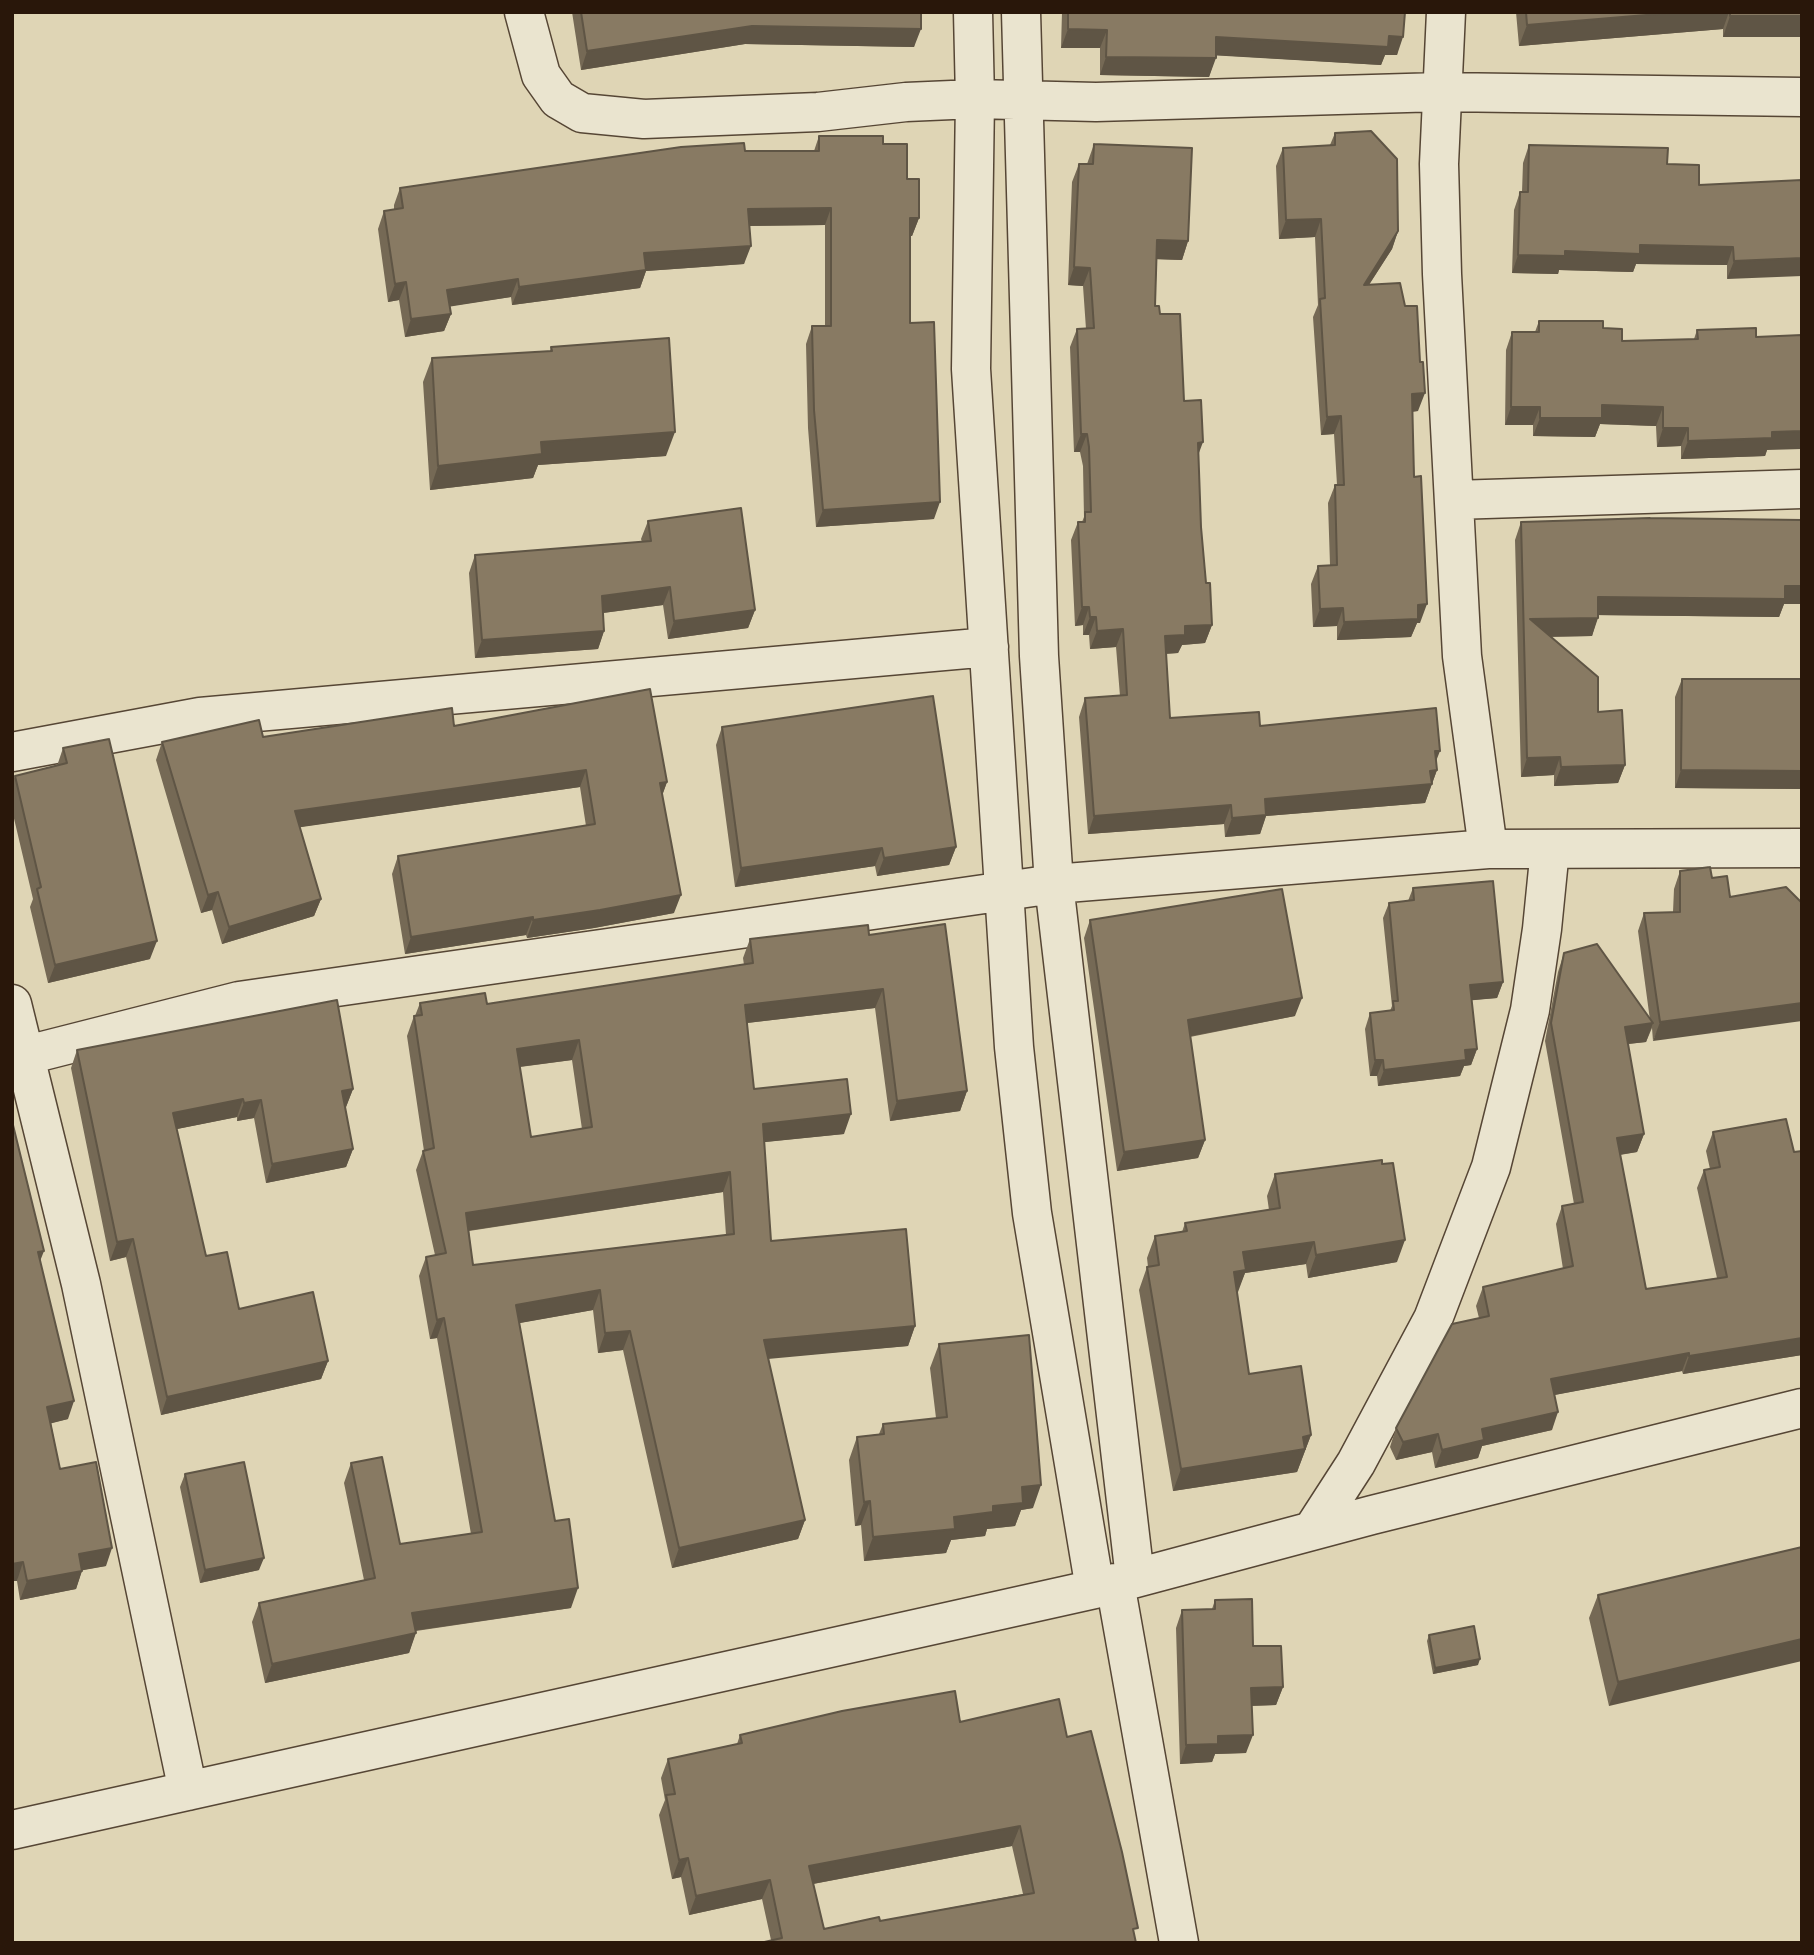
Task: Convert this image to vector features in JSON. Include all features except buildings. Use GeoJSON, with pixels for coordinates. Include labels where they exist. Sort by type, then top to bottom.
{"type":"FeatureCollection","features":[{"type":"Feature","properties":{"kind":"street"},"geometry":{"type":"LineString","coordinates":[[524,12],[541,75],[549,90],[565,105],[582,113],[643,119],[818,112],[906,102],[975,99],[1174,101],[1441,92],[1802,97]]}},
{"type":"Feature","properties":{"kind":"street"},"geometry":{"type":"LineString","coordinates":[[973,12],[975,99],[971,369],[1014,1047],[1032,1213],[1115,1583],[1179,1943]]}},
{"type":"Feature","properties":{"kind":"street"},"geometry":{"type":"LineString","coordinates":[[1021,12],[1039,656],[1054,884],[1115,1583]]}},
{"type":"Feature","properties":{"kind":"street"},"geometry":{"type":"LineString","coordinates":[[1446,12],[1441,92],[1442,274],[1462,656],[1488,849]]}},
{"type":"Feature","properties":{"kind":"street"},"geometry":{"type":"LineString","coordinates":[[1454,500],[1802,489]]}},
{"type":"Feature","properties":{"kind":"street"},"geometry":{"type":"LineString","coordinates":[[12,752],[200,717],[989,647]]}},
{"type":"Feature","properties":{"kind":"street"},"geometry":{"type":"LineString","coordinates":[[22,1076],[239,1001],[1005,890],[1488,849],[1802,848]]}},
{"type":"Feature","properties":{"kind":"street"},"geometry":{"type":"LineString","coordinates":[[1312,1531],[1397,1392],[1433,1319],[1486,1180],[1513,1089],[1530,1010],[1550,849]]}},
{"type":"Feature","properties":{"kind":"street"},"geometry":{"type":"LineString","coordinates":[[12,1004],[22,1076],[81,1284],[188,1791]]}},
{"type":"Feature","properties":{"kind":"street"},"geometry":{"type":"LineString","coordinates":[[12,1830],[1115,1583],[1802,1408]]}}]}
